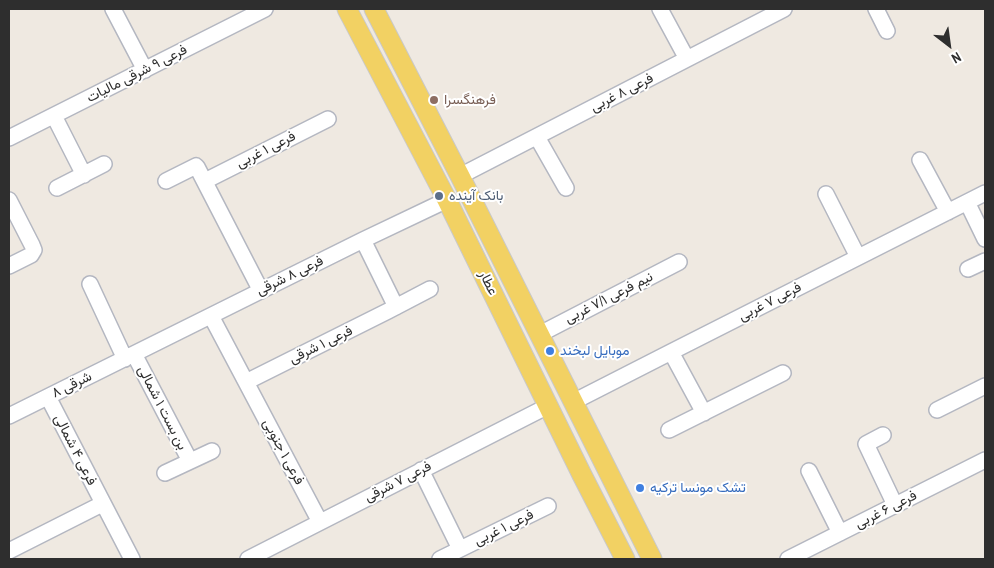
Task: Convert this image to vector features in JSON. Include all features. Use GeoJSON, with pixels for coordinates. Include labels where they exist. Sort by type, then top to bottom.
{"type":"FeatureCollection","features":[{"type":"Feature","properties":{"kind":"main road","name":"عطار"},"geometry":{"type":"LineString","coordinates":[[347,9],[447,200],[625,559]]}},
{"type":"Feature","properties":{"kind":"main road","name":"عطار"},"geometry":{"type":"LineString","coordinates":[[374,9],[515,284],[652,559]]}},
{"type":"Feature","properties":{"kind":"main road"},"geometry":{"type":"LineString","coordinates":[[494,295],[515,284]]}},
{"type":"Feature","properties":{"kind":"street"},"geometry":{"type":"LineString","coordinates":[[113,9],[145,70]]}},
{"type":"Feature","properties":{"kind":"street","name":"فرعی ۹ شرقی مالیات"},"geometry":{"type":"LineString","coordinates":[[9,138],[265,9]]}},
{"type":"Feature","properties":{"kind":"street"},"geometry":{"type":"LineString","coordinates":[[660,9],[687,59]]}},
{"type":"Feature","properties":{"kind":"street"},"geometry":{"type":"LineString","coordinates":[[876,9],[887,31]]}},
{"type":"Feature","properties":{"kind":"street","name":"فرعی ۸ غربی"},"geometry":{"type":"LineString","coordinates":[[460,176],[687,59],[776,10]]}},
{"type":"Feature","properties":{"kind":"street"},"geometry":{"type":"LineString","coordinates":[[54,116],[84,175]]}},
{"type":"Feature","properties":{"kind":"street","name":"فرعی ۱ غربی"},"geometry":{"type":"LineString","coordinates":[[205,181],[328,119]]}},
{"type":"Feature","properties":{"kind":"street"},"geometry":{"type":"LineString","coordinates":[[537,137],[566,188]]}},
{"type":"Feature","properties":{"kind":"street"},"geometry":{"type":"LineString","coordinates":[[920,160],[948,212]]}},
{"type":"Feature","properties":{"kind":"street"},"geometry":{"type":"LineString","coordinates":[[57,188],[104,164]]}},
{"type":"Feature","properties":{"kind":"street"},"geometry":{"type":"LineString","coordinates":[[166,181],[197,166],[261,291]]}},
{"type":"Feature","properties":{"kind":"street","name":"فرعی ۷ غربی"},"geometry":{"type":"LineString","coordinates":[[573,402],[985,193]]}},
{"type":"Feature","properties":{"kind":"street"},"geometry":{"type":"LineString","coordinates":[[826,194],[858,257]]}},
{"type":"Feature","properties":{"kind":"street"},"geometry":{"type":"LineString","coordinates":[[9,200],[34,250],[31,255],[9,266]]}},
{"type":"Feature","properties":{"kind":"street","name":"فرعی ۸ شرقی"},"geometry":{"type":"LineString","coordinates":[[130,356],[447,200]]}},
{"type":"Feature","properties":{"kind":"street"},"geometry":{"type":"LineString","coordinates":[[967,202],[985,239]]}},
{"type":"Feature","properties":{"kind":"street"},"geometry":{"type":"LineString","coordinates":[[363,240],[396,307],[430,289]]}},
{"type":"Feature","properties":{"kind":"street"},"geometry":{"type":"LineString","coordinates":[[968,269],[985,261]]}},
{"type":"Feature","properties":{"kind":"street","name":"نیم فرعی ۷/۱ غربی"},"geometry":{"type":"LineString","coordinates":[[540,334],[679,262]]}},
{"type":"Feature","properties":{"kind":"street","name":"بن بست ۱ شمالی"},"geometry":{"type":"LineString","coordinates":[[90,284],[190,461]]}},
{"type":"Feature","properties":{"kind":"street","name":"فرعی ۱ شرقی"},"geometry":{"type":"LineString","coordinates":[[246,382],[396,307]]}},
{"type":"Feature","properties":{"kind":"street","name":"فرعی ۱ جنوبی"},"geometry":{"type":"LineString","coordinates":[[211,316],[320,522]]}},
{"type":"Feature","properties":{"kind":"street"},"geometry":{"type":"LineString","coordinates":[[670,352],[704,413]]}},
{"type":"Feature","properties":{"kind":"street","name":"۸ شرقی"},"geometry":{"type":"LineString","coordinates":[[9,416],[130,356]]}},
{"type":"Feature","properties":{"kind":"street"},"geometry":{"type":"LineString","coordinates":[[670,430],[783,373]]}},
{"type":"Feature","properties":{"kind":"street"},"geometry":{"type":"LineString","coordinates":[[937,410],[985,386]]}},
{"type":"Feature","properties":{"kind":"street","name":"فرعی ۴ شمالی"},"geometry":{"type":"LineString","coordinates":[[48,397],[132,559]]}},
{"type":"Feature","properties":{"kind":"street","name":"فرعی ۷ شرقی"},"geometry":{"type":"LineString","coordinates":[[248,559],[548,406]]}},
{"type":"Feature","properties":{"kind":"street"},"geometry":{"type":"LineString","coordinates":[[883,435],[866,444],[895,505]]}},
{"type":"Feature","properties":{"kind":"street"},"geometry":{"type":"LineString","coordinates":[[165,473],[212,451]]}},
{"type":"Feature","properties":{"kind":"street","name":"فرعی ۶ غربی"},"geometry":{"type":"LineString","coordinates":[[788,559],[985,460]]}},
{"type":"Feature","properties":{"kind":"street"},"geometry":{"type":"LineString","coordinates":[[421,470],[460,549],[440,559]]}},
{"type":"Feature","properties":{"kind":"street"},"geometry":{"type":"LineString","coordinates":[[809,472],[840,533]]}},
{"type":"Feature","properties":{"kind":"street"},"geometry":{"type":"LineString","coordinates":[[9,551],[102,504]]}},
{"type":"Feature","properties":{"kind":"street","name":"فرعی ۱ غربی"},"geometry":{"type":"LineString","coordinates":[[460,549],[548,506]]}},
{"type":"Feature","properties":{"kind":"place","name":"فرهنگسرا"},"geometry":{"type":"Point","coordinates":[434,100]}},
{"type":"Feature","properties":{"kind":"place","name":"بانک آینده"},"geometry":{"type":"Point","coordinates":[439,196]}},
{"type":"Feature","properties":{"kind":"place","name":"موبایل لبخند"},"geometry":{"type":"Point","coordinates":[550,351]}},
{"type":"Feature","properties":{"kind":"place","name":"تشک مونسا ترکیه"},"geometry":{"type":"Point","coordinates":[640,488]}}]}
